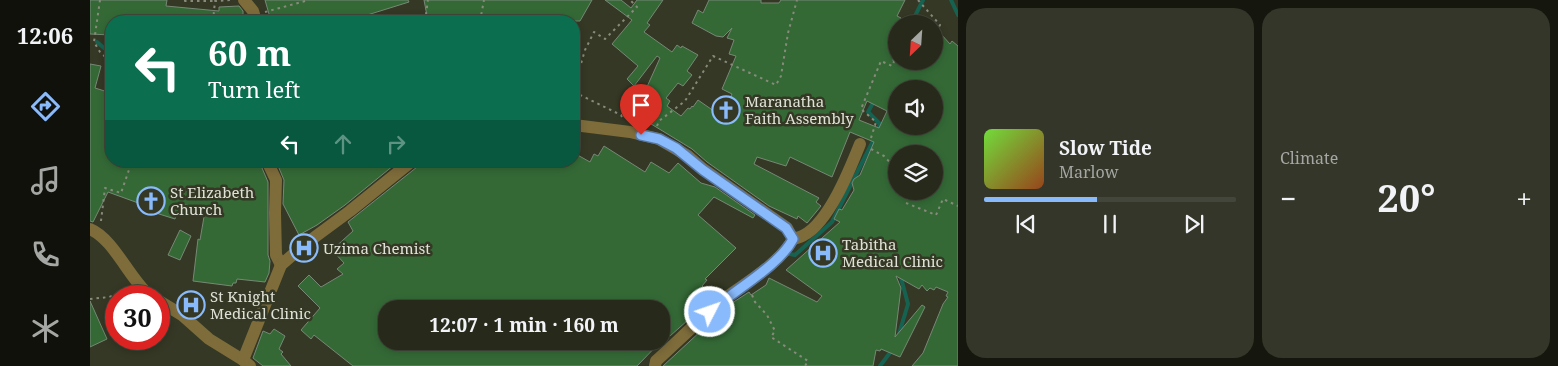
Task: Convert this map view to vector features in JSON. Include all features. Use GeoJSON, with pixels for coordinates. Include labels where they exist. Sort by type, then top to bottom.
{"type":"FeatureCollection","features":[{"type":"Feature","properties":{"kind":"street"},"geometry":{"type":"LineString","coordinates":[[244,0],[253,15]]}},
{"type":"Feature","properties":{"kind":"street"},"geometry":{"type":"LineString","coordinates":[[580,127],[630,132],[652,137],[676,148],[703,170],[786,228],[793,239]]}},
{"type":"Feature","properties":{"kind":"street"},"geometry":{"type":"LineString","coordinates":[[655,366],[656,361],[724,300],[748,283],[789,246],[793,239],[805,235],[822,220],[846,180],[860,144]]}},
{"type":"Feature","properties":{"kind":"street"},"geometry":{"type":"LineString","coordinates":[[270,167],[276,180],[276,255],[281,265]]}},
{"type":"Feature","properties":{"kind":"street"},"geometry":{"type":"LineString","coordinates":[[170,308],[182,315],[210,339],[246,363],[281,265],[405,167]]}},
{"type":"Feature","properties":{"kind":"street"},"geometry":{"type":"LineString","coordinates":[[93,230],[116,254],[140,285]]}},
{"type":"Feature","properties":{"kind":"path"},"geometry":{"type":"LineString","coordinates":[[100,0],[94,42],[105,57]]}},
{"type":"Feature","properties":{"kind":"path"},"geometry":{"type":"LineString","coordinates":[[184,0],[244,0]]}},
{"type":"Feature","properties":{"kind":"path"},"geometry":{"type":"LineString","coordinates":[[257,15],[308,0]]}},
{"type":"Feature","properties":{"kind":"path"},"geometry":{"type":"LineString","coordinates":[[426,15],[428,0]]}},
{"type":"Feature","properties":{"kind":"path"},"geometry":{"type":"LineString","coordinates":[[481,15],[484,0]]}},
{"type":"Feature","properties":{"kind":"path"},"geometry":{"type":"LineString","coordinates":[[580,67],[585,50],[594,32],[605,39],[637,7],[630,0]]}},
{"type":"Feature","properties":{"kind":"path"},"geometry":{"type":"LineString","coordinates":[[652,137],[660,121],[686,101],[713,56],[776,85],[781,76],[788,33],[797,0]]}},
{"type":"Feature","properties":{"kind":"path"},"geometry":{"type":"LineString","coordinates":[[918,0],[931,15]]}},
{"type":"Feature","properties":{"kind":"path"},"geometry":{"type":"LineString","coordinates":[[214,15],[215,1]]}},
{"type":"Feature","properties":{"kind":"path"},"geometry":{"type":"LineString","coordinates":[[860,144],[868,142],[873,136],[876,122],[861,109],[881,61],[888,64]]}},
{"type":"Feature","properties":{"kind":"path"},"geometry":{"type":"LineString","coordinates":[[580,95],[621,115],[630,132]]}},
{"type":"Feature","properties":{"kind":"path"},"geometry":{"type":"LineString","coordinates":[[860,144],[884,156],[888,160]]}},
{"type":"Feature","properties":{"kind":"path"},"geometry":{"type":"LineString","coordinates":[[93,230],[101,222],[105,188],[120,192],[130,167]]}},
{"type":"Feature","properties":{"kind":"path"},"geometry":{"type":"LineString","coordinates":[[907,200],[906,203],[936,215],[943,200],[958,206]]}},
{"type":"Feature","properties":{"kind":"path"},"geometry":{"type":"LineString","coordinates":[[748,283],[755,302],[767,315],[776,330],[771,338],[808,361],[806,366]]}},
{"type":"Feature","properties":{"kind":"path"},"geometry":{"type":"LineString","coordinates":[[90,299],[105,297]]}},
{"type":"Feature","properties":{"kind":"building"},"geometry":{"type":"Polygon","coordinates":[[[90,0],[167,0],[166,6],[219,11],[219,7],[239,6],[243,11],[243,15],[105,15],[105,35],[90,34],[90,0]]]}},
{"type":"Feature","properties":{"kind":"building"},"geometry":{"type":"Polygon","coordinates":[[[265,0],[408,0],[409,2],[367,15],[269,15],[265,0]]]}},
{"type":"Feature","properties":{"kind":"building"},"geometry":{"type":"Polygon","coordinates":[[[424,0],[592,0],[580,21],[580,15],[427,15],[424,0]]]}},
{"type":"Feature","properties":{"kind":"building"},"geometry":{"type":"Polygon","coordinates":[[[605,0],[621,0],[631,8],[637,0],[663,0],[647,23],[650,25],[644,32],[672,52],[677,45],[698,55],[687,71],[692,75],[683,86],[678,83],[666,98],[670,101],[667,106],[681,116],[688,108],[693,107],[698,100],[721,116],[732,94],[722,89],[736,56],[729,54],[734,40],[727,38],[732,28],[723,37],[716,36],[692,23],[698,10],[703,13],[709,0],[761,0],[761,3],[779,3],[781,0],[905,0],[898,15],[888,15],[888,70],[943,70],[943,36],[950,44],[952,41],[958,46],[958,366],[912,366],[923,353],[943,304],[948,297],[946,296],[948,292],[936,287],[934,290],[930,288],[927,291],[922,285],[919,289],[896,276],[901,288],[895,337],[922,305],[925,307],[900,357],[881,349],[880,351],[876,350],[873,366],[663,366],[729,305],[749,292],[751,295],[766,285],[769,278],[817,302],[822,296],[786,270],[840,222],[834,219],[839,209],[842,210],[854,190],[852,183],[860,175],[874,142],[850,132],[832,177],[790,157],[786,166],[757,157],[754,164],[819,198],[816,202],[821,206],[807,223],[798,216],[797,219],[769,206],[707,162],[692,149],[643,119],[640,123],[632,120],[660,58],[657,56],[634,86],[627,79],[638,66],[612,44],[632,20],[605,0]],[[867,101],[859,120],[879,128],[887,111],[867,101]]]}},
{"type":"Feature","properties":{"kind":"building"},"geometry":{"type":"Polygon","coordinates":[[[90,64],[101,66],[95,88],[105,91],[105,167],[262,167],[268,182],[269,273],[265,282],[237,279],[236,283],[233,283],[232,286],[193,281],[198,239],[200,240],[205,211],[183,204],[180,204],[175,219],[140,208],[141,204],[108,192],[93,222],[90,221],[90,64]]]}},
{"type":"Feature","properties":{"kind":"building"},"geometry":{"type":"Polygon","coordinates":[[[604,146],[645,172],[651,162],[669,173],[678,163],[701,183],[715,187],[755,215],[753,218],[714,197],[698,215],[736,248],[705,279],[707,280],[702,286],[714,297],[670,336],[670,300],[378,300],[378,350],[652,350],[637,366],[353,366],[314,335],[311,339],[301,330],[320,308],[298,286],[309,275],[321,287],[343,274],[337,269],[344,263],[332,250],[353,231],[348,222],[417,167],[580,167],[580,156],[590,162],[594,154],[598,156],[604,146]]]}},
{"type":"Feature","properties":{"kind":"building"},"geometry":{"type":"Polygon","coordinates":[[[279,167],[392,167],[345,205],[299,235],[283,204],[284,180],[279,167]]]}},
{"type":"Feature","properties":{"kind":"building"},"geometry":{"type":"Polygon","coordinates":[[[180,230],[191,236],[180,260],[168,255],[180,230]]]}},
{"type":"Feature","properties":{"kind":"building"},"geometry":{"type":"Polygon","coordinates":[[[90,301],[105,335],[105,340],[90,347],[90,301]]]}},
{"type":"Feature","properties":{"kind":"building"},"geometry":{"type":"Polygon","coordinates":[[[274,329],[285,336],[279,349],[283,352],[281,354],[291,366],[263,366],[253,358],[263,331],[270,334],[274,329]]]}},
{"type":"Feature","properties":{"kind":"waterway"},"geometry":{"type":"LineString","coordinates":[[916,15],[923,0]]}},
{"type":"Feature","properties":{"kind":"waterway"},"geometry":{"type":"LineString","coordinates":[[951,0],[958,15]]}},
{"type":"Feature","properties":{"kind":"waterway"},"geometry":{"type":"LineString","coordinates":[[97,42],[105,49]]}},
{"type":"Feature","properties":{"kind":"waterway"},"geometry":{"type":"LineString","coordinates":[[874,101],[868,112],[880,124],[877,132]]}},
{"type":"Feature","properties":{"kind":"waterway"},"geometry":{"type":"LineString","coordinates":[[785,253],[795,255],[832,222],[874,139]]}},
{"type":"Feature","properties":{"kind":"waterway"},"geometry":{"type":"LineString","coordinates":[[898,337],[908,304],[901,274]]}},
{"type":"Feature","properties":{"kind":"waterway"},"geometry":{"type":"LineString","coordinates":[[880,366],[892,350]]}},
{"type":"Feature","properties":{"kind":"place","name":"Maranatha Faith Assembly"},"geometry":{"type":"Point","coordinates":[726,110]}},
{"type":"Feature","properties":{"kind":"place","name":"St Elizabeth Church"},"geometry":{"type":"Point","coordinates":[151,201]}},
{"type":"Feature","properties":{"kind":"place","name":"Uzima Chemist"},"geometry":{"type":"Point","coordinates":[304,248]}},
{"type":"Feature","properties":{"kind":"place","name":"Tabitha Medical Clinic"},"geometry":{"type":"Point","coordinates":[823,253]}},
{"type":"Feature","properties":{"kind":"place","name":"St Knight Medical Clinic"},"geometry":{"type":"Point","coordinates":[191,305]}},
{"type":"Feature","properties":{"kind":"route"},"geometry":{"type":"LineString","coordinates":[[641,135],[659,139],[688,156],[703,170],[786,228],[793,239],[789,246],[766,269],[710,312]]}}]}
